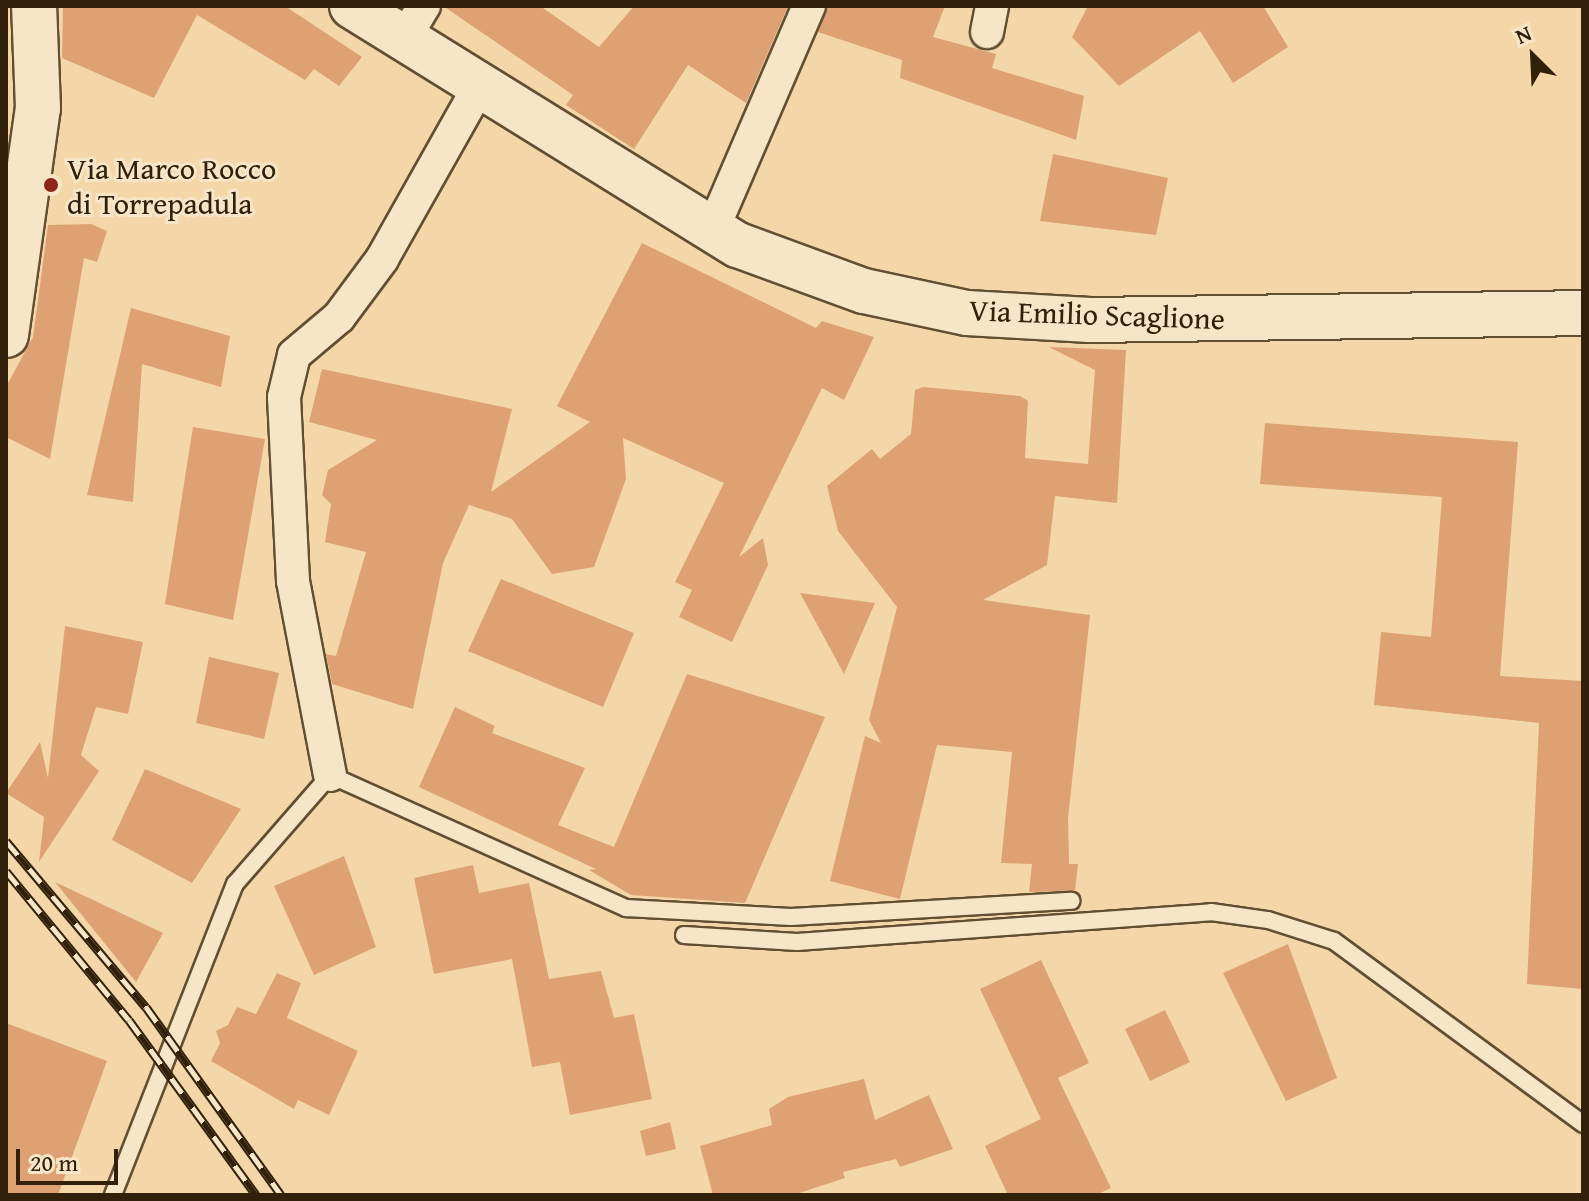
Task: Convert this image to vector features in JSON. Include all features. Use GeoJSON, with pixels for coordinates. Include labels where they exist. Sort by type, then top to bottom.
{"type":"FeatureCollection","features":[{"type":"Feature","properties":{"kind":"main road"},"geometry":{"type":"LineString","coordinates":[[6,335],[38,108],[31,55],[34,6]]}},
{"type":"Feature","properties":{"kind":"main road","name":"Via Emilio Scaglione"},"geometry":{"type":"LineString","coordinates":[[352,6],[414,22],[479,87],[712,231],[864,291],[967,313],[1090,320],[1583,313]]}},
{"type":"Feature","properties":{"kind":"main road"},"geometry":{"type":"LineString","coordinates":[[6,105],[31,55]]}},
{"type":"Feature","properties":{"kind":"street"},"geometry":{"type":"LineString","coordinates":[[712,231],[809,6]]}},
{"type":"Feature","properties":{"kind":"street"},"geometry":{"type":"LineString","coordinates":[[330,775],[293,581],[284,397],[294,355],[339,317],[382,259],[479,87]]}},
{"type":"Feature","properties":{"kind":"lane"},"geometry":{"type":"LineString","coordinates":[[113,1195],[235,884],[330,775],[626,908],[791,917],[1072,901]]}},
{"type":"Feature","properties":{"kind":"lane"},"geometry":{"type":"LineString","coordinates":[[684,935],[797,942],[1211,912],[1268,920],[1334,941],[1583,1124]]}},
{"type":"Feature","properties":{"kind":"building"},"geometry":{"type":"Polygon","coordinates":[[[63,6],[285,6],[362,57],[339,86],[314,69],[305,80],[197,15],[154,98],[62,58],[63,6]]]}},
{"type":"Feature","properties":{"kind":"building"},"geometry":{"type":"Polygon","coordinates":[[[443,6],[540,6],[599,47],[634,6],[788,6],[746,103],[688,65],[634,149],[566,105],[573,95],[443,6]]]}},
{"type":"Feature","properties":{"kind":"building"},"geometry":{"type":"Polygon","coordinates":[[[828,6],[945,6],[933,37],[996,54],[992,68],[1084,96],[1076,140],[900,78],[902,60],[818,32],[828,6]]]}},
{"type":"Feature","properties":{"kind":"building"},"geometry":{"type":"Polygon","coordinates":[[[1088,6],[1263,6],[1288,47],[1233,83],[1200,31],[1119,86],[1072,37],[1088,6]]]}},
{"type":"Feature","properties":{"kind":"building"},"geometry":{"type":"Polygon","coordinates":[[[1053,154],[1168,178],[1156,235],[1040,221],[1053,154]]]}},
{"type":"Feature","properties":{"kind":"building"},"geometry":{"type":"Polygon","coordinates":[[[91,224],[107,231],[97,262],[84,258],[50,459],[6,437],[6,387],[33,337],[48,225],[91,224]]]}},
{"type":"Feature","properties":{"kind":"building"},"geometry":{"type":"Polygon","coordinates":[[[642,243],[816,328],[822,321],[874,337],[844,400],[822,388],[739,557],[763,538],[768,565],[732,642],[679,617],[692,590],[675,582],[724,483],[623,438],[626,479],[594,567],[552,574],[512,519],[469,505],[443,563],[413,709],[332,684],[326,654],[336,656],[366,552],[325,542],[331,504],[322,495],[328,470],[377,440],[309,422],[322,369],[512,409],[491,492],[590,422],[557,406],[642,243]]]}},
{"type":"Feature","properties":{"kind":"building"},"geometry":{"type":"Polygon","coordinates":[[[131,308],[230,336],[221,387],[142,364],[133,502],[87,495],[131,308]]]}},
{"type":"Feature","properties":{"kind":"building"},"geometry":{"type":"Polygon","coordinates":[[[1049,347],[1126,350],[1117,503],[1055,496],[1047,565],[983,600],[1090,615],[1068,818],[1069,864],[1078,864],[1075,891],[1029,892],[1032,864],[1001,863],[1012,752],[937,745],[900,899],[830,881],[865,736],[881,743],[869,720],[897,607],[838,531],[827,486],[872,449],[880,459],[911,434],[915,390],[923,387],[1020,396],[1028,401],[1025,458],[1088,464],[1095,370],[1049,347]]]}},
{"type":"Feature","properties":{"kind":"building"},"geometry":{"type":"Polygon","coordinates":[[[1265,423],[1518,442],[1500,676],[1583,681],[1583,989],[1527,984],[1539,723],[1374,705],[1381,632],[1431,637],[1442,497],[1260,484],[1265,423]]]}},
{"type":"Feature","properties":{"kind":"building"},"geometry":{"type":"Polygon","coordinates":[[[193,427],[265,439],[233,620],[165,604],[193,427]]]}},
{"type":"Feature","properties":{"kind":"building"},"geometry":{"type":"Polygon","coordinates":[[[501,579],[634,633],[603,707],[468,651],[501,579]]]}},
{"type":"Feature","properties":{"kind":"building"},"geometry":{"type":"Polygon","coordinates":[[[800,593],[875,603],[844,674],[800,593]]]}},
{"type":"Feature","properties":{"kind":"building"},"geometry":{"type":"Polygon","coordinates":[[[65,626],[143,642],[128,714],[96,707],[81,755],[99,771],[39,862],[44,817],[6,793],[40,742],[48,778],[65,626]]]}},
{"type":"Feature","properties":{"kind":"building"},"geometry":{"type":"Polygon","coordinates":[[[209,657],[279,673],[264,739],[196,723],[209,657]]]}},
{"type":"Feature","properties":{"kind":"building"},"geometry":{"type":"Polygon","coordinates":[[[687,674],[825,717],[745,903],[631,895],[589,870],[596,869],[419,787],[455,707],[495,726],[492,733],[585,768],[558,825],[614,847],[687,674]]]}},
{"type":"Feature","properties":{"kind":"building"},"geometry":{"type":"Polygon","coordinates":[[[145,769],[241,809],[192,883],[112,840],[145,769]]]}},
{"type":"Feature","properties":{"kind":"building"},"geometry":{"type":"Polygon","coordinates":[[[344,856],[376,947],[314,975],[274,886],[344,856]]]}},
{"type":"Feature","properties":{"kind":"building"},"geometry":{"type":"Polygon","coordinates":[[[473,865],[479,893],[529,883],[549,979],[601,971],[614,1018],[634,1014],[652,1099],[570,1115],[560,1062],[532,1067],[512,959],[434,974],[414,878],[473,865]]]}},
{"type":"Feature","properties":{"kind":"building"},"geometry":{"type":"Polygon","coordinates":[[[55,882],[163,933],[136,982],[55,882]]]}},
{"type":"Feature","properties":{"kind":"building"},"geometry":{"type":"Polygon","coordinates":[[[1288,944],[1337,1078],[1286,1101],[1223,973],[1288,944]]]}},
{"type":"Feature","properties":{"kind":"building"},"geometry":{"type":"Polygon","coordinates":[[[1041,960],[1089,1063],[1058,1078],[1111,1188],[1096,1195],[1008,1195],[985,1146],[1041,1119],[980,989],[1041,960]]]}},
{"type":"Feature","properties":{"kind":"building"},"geometry":{"type":"Polygon","coordinates":[[[277,973],[301,983],[287,1018],[358,1051],[329,1115],[298,1100],[294,1109],[211,1061],[220,1043],[216,1031],[228,1025],[237,1007],[256,1014],[277,973]]]}},
{"type":"Feature","properties":{"kind":"building"},"geometry":{"type":"Polygon","coordinates":[[[1165,1010],[1190,1062],[1150,1081],[1125,1029],[1165,1010]]]}},
{"type":"Feature","properties":{"kind":"building"},"geometry":{"type":"Polygon","coordinates":[[[6,1023],[107,1061],[58,1195],[6,1195],[6,1023]]]}},
{"type":"Feature","properties":{"kind":"building"},"geometry":{"type":"Polygon","coordinates":[[[864,1079],[875,1120],[929,1095],[953,1149],[900,1167],[896,1159],[843,1172],[845,1178],[793,1195],[713,1195],[700,1146],[772,1125],[769,1109],[788,1097],[864,1079]]]}},
{"type":"Feature","properties":{"kind":"building"},"geometry":{"type":"Polygon","coordinates":[[[670,1122],[676,1149],[646,1156],[640,1131],[670,1122]]]}},
{"type":"Feature","properties":{"kind":"railway"},"geometry":{"type":"LineString","coordinates":[[6,841],[146,1007],[281,1195]]}},
{"type":"Feature","properties":{"kind":"railway"},"geometry":{"type":"LineString","coordinates":[[6,871],[129,1020],[256,1195]]}},
{"type":"Feature","properties":{"kind":"place","name":"Via Marco Rocco di Torrepadula"},"geometry":{"type":"Point","coordinates":[51,185]}}]}
